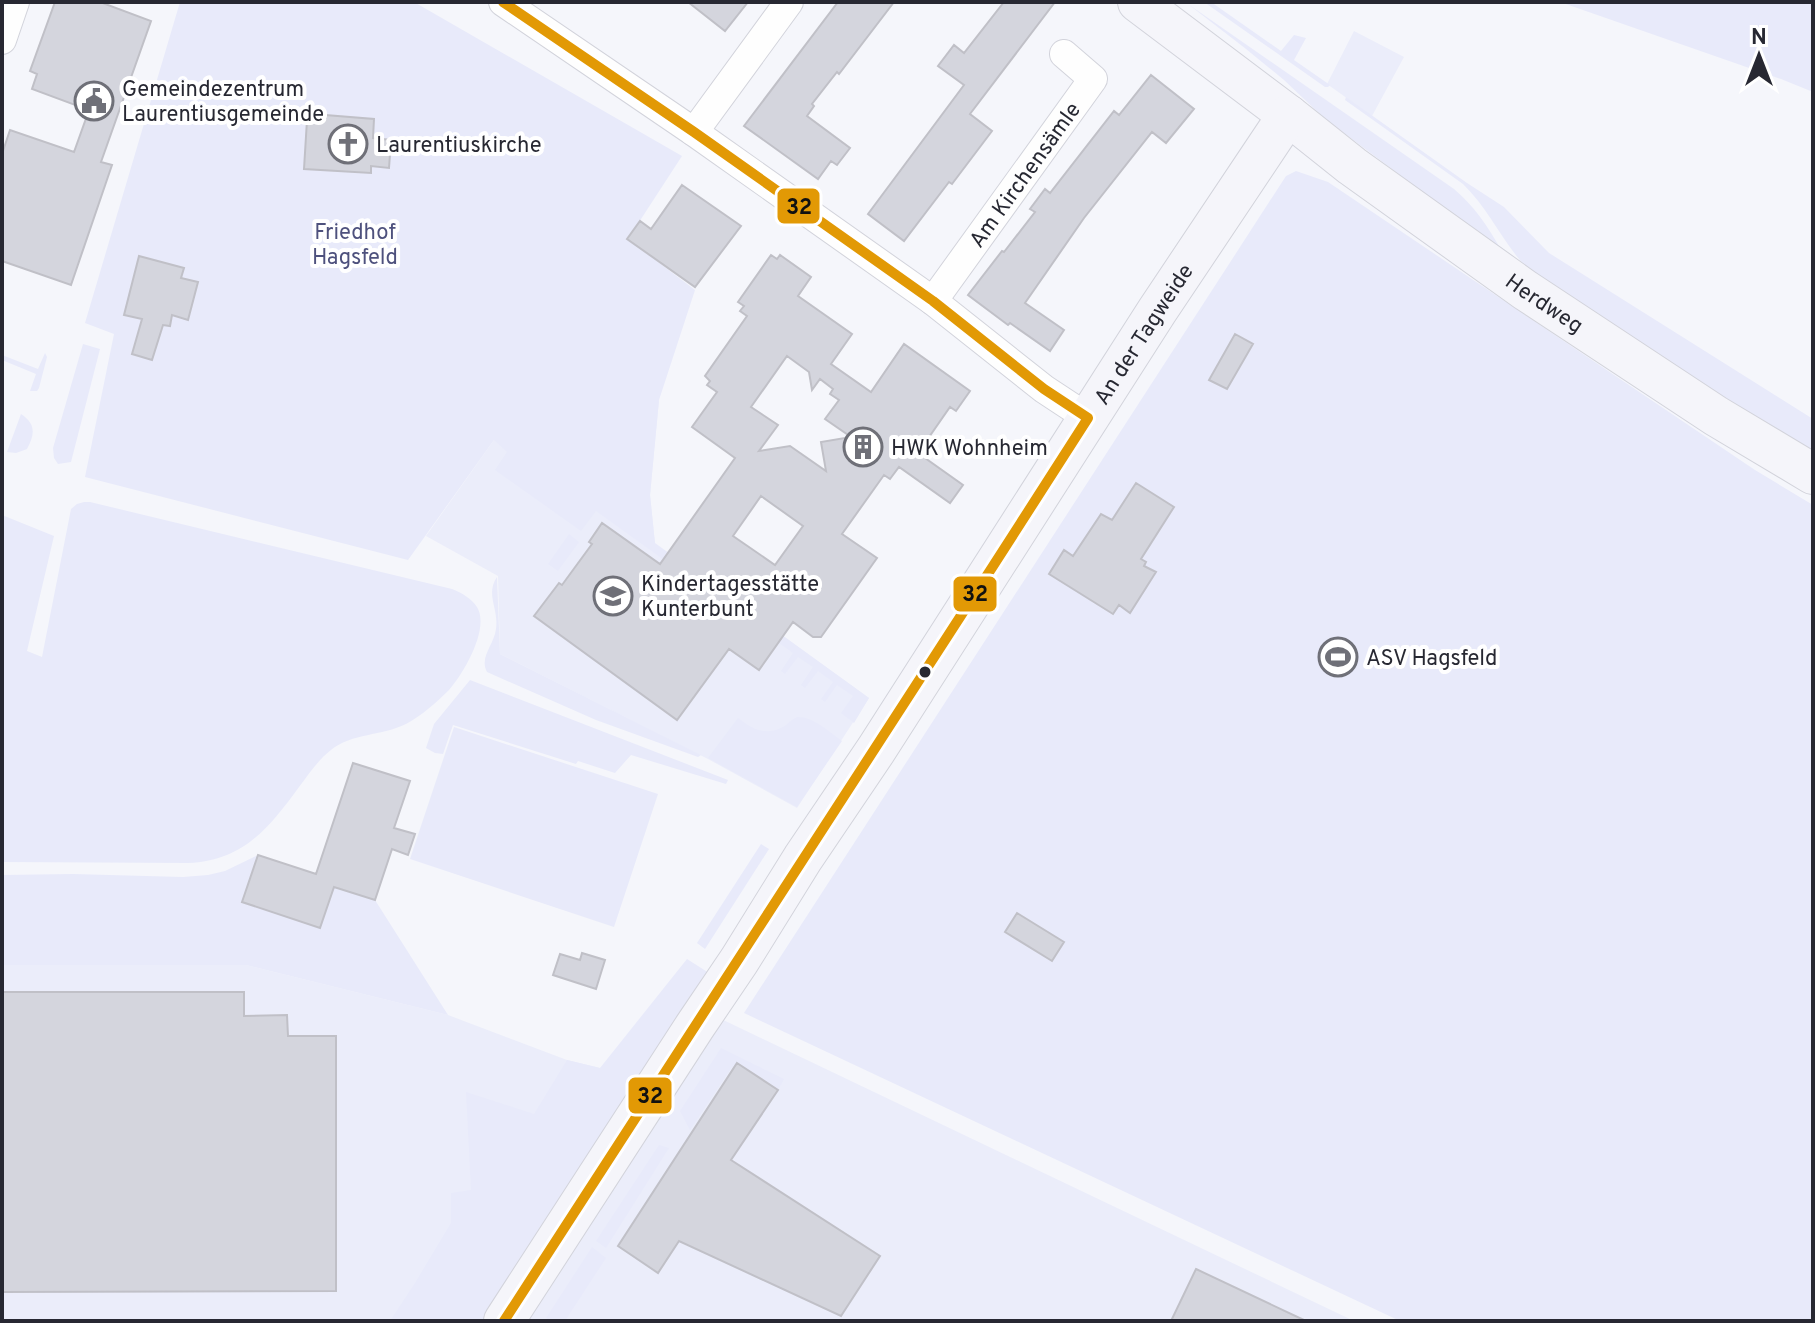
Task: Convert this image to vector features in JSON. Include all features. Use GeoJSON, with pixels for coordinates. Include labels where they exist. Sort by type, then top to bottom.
{"type":"FeatureCollection","features":[{"type":"Feature","properties":{"kind":"main road","name":"Herdweg"},"geometry":{"type":"LineString","coordinates":[[1138,2],[1352,166],[1525,290],[1716,416],[1813,474]]}},
{"type":"Feature","properties":{"kind":"main road","name":"An der Tagweide"},"geometry":{"type":"LineString","coordinates":[[504,1321],[1166,297],[1288,115]]}},
{"type":"Feature","properties":{"kind":"street"},"geometry":{"type":"LineString","coordinates":[[2,40],[15,2]]}},
{"type":"Feature","properties":{"kind":"street"},"geometry":{"type":"LineString","coordinates":[[503,2],[933,301],[1044,389],[1088,418]]}},
{"type":"Feature","properties":{"kind":"street"},"geometry":{"type":"LineString","coordinates":[[694,132],[789,2]]}},
{"type":"Feature","properties":{"kind":"street","name":"Am Kirchensämle"},"geometry":{"type":"LineString","coordinates":[[933,301],[1093,79],[1064,54]]}},
{"type":"Feature","properties":{"kind":"shaded area"},"geometry":{"type":"Polygon","coordinates":[[[1354,31],[1404,57],[1372,116],[1327,84],[1354,31]]]}},
{"type":"Feature","properties":{"kind":"shaded area","name":"Kindertagesstätte Kunterbunt"},"geometry":{"type":"Polygon","coordinates":[[[659,400],[650,495],[655,544],[869,698],[797,808],[708,759],[500,654],[498,576],[426,536],[494,440],[659,400]]]}},
{"type":"Feature","properties":{"kind":"shaded area"},"geometry":{"type":"Polygon","coordinates":[[[2,965],[246,965],[448,1015],[567,1060],[600,1068],[717,1017],[1354,1321],[2,1321],[2,965]]]}},
{"type":"Feature","properties":{"kind":"green space","name":"Friedhof Hagsfeld"},"geometry":{"type":"Polygon","coordinates":[[[180,2],[414,2],[682,156],[628,239],[695,290],[659,400],[650,495],[655,543],[869,698],[854,723],[841,713],[853,696],[837,685],[825,702],[821,699],[833,682],[818,671],[805,688],[801,685],[813,667],[798,657],[785,674],[781,671],[793,653],[596,511],[581,531],[495,470],[507,452],[494,440],[408,560],[85,477],[114,334],[85,323],[180,2]]]}},
{"type":"Feature","properties":{"kind":"green space"},"geometry":{"type":"Polygon","coordinates":[[[1204,2],[1211,2],[1281,51],[1294,35],[1306,38],[1294,60],[1330,85],[1325,87],[1204,2]]]}},
{"type":"Feature","properties":{"kind":"green space"},"geometry":{"type":"Polygon","coordinates":[[[1560,2],[1813,2],[1813,92],[1781,79],[1560,2]]]}},
{"type":"Feature","properties":{"kind":"green space"},"geometry":{"type":"Polygon","coordinates":[[[1188,4],[1454,189],[1480,216],[1500,248],[1324,118],[1284,80],[1188,4]]]}},
{"type":"Feature","properties":{"kind":"green space"},"geometry":{"type":"Polygon","coordinates":[[[1346,97],[1504,207],[1549,253],[1813,419],[1813,455],[1664,363],[1525,266],[1463,184],[1345,100],[1346,97]]]}},
{"type":"Feature","properties":{"kind":"green space","name":"ASV Hagsfeld"},"geometry":{"type":"Polygon","coordinates":[[[1296,171],[1328,182],[1755,470],[1813,505],[1813,1321],[1400,1321],[744,1013],[1286,176],[1296,171]]]}},
{"type":"Feature","properties":{"kind":"green space"},"geometry":{"type":"Polygon","coordinates":[[[83,344],[100,349],[71,462],[58,464],[53,448],[83,344]]]}},
{"type":"Feature","properties":{"kind":"green space"},"geometry":{"type":"Polygon","coordinates":[[[45,353],[47,357],[37,391],[30,391],[36,374],[2,360],[2,355],[38,369],[45,353]]]}},
{"type":"Feature","properties":{"kind":"green space"},"geometry":{"type":"Polygon","coordinates":[[[21,414],[32,426],[32,439],[27,449],[7,452],[21,414]]]}},
{"type":"Feature","properties":{"kind":"green space"},"geometry":{"type":"Polygon","coordinates":[[[84,502],[452,589],[477,607],[480,626],[474,650],[449,690],[429,708],[406,724],[339,744],[318,763],[265,829],[253,840],[224,856],[188,863],[2,862],[2,515],[54,536],[27,651],[42,657],[71,509],[84,502]]]}},
{"type":"Feature","properties":{"kind":"green space"},"geometry":{"type":"Polygon","coordinates":[[[569,534],[579,542],[558,571],[548,564],[569,534]]]}},
{"type":"Feature","properties":{"kind":"green space"},"geometry":{"type":"Polygon","coordinates":[[[497,577],[500,654],[701,755],[698,757],[596,720],[487,672],[486,656],[496,629],[492,590],[497,577]]]}},
{"type":"Feature","properties":{"kind":"green space"},"geometry":{"type":"Polygon","coordinates":[[[470,680],[728,780],[726,784],[631,755],[615,773],[578,761],[576,764],[453,725],[443,754],[426,748],[434,724],[470,680]]]}},
{"type":"Feature","properties":{"kind":"green space"},"geometry":{"type":"Polygon","coordinates":[[[797,717],[815,722],[842,741],[797,807],[708,758],[738,718],[753,728],[769,731],[781,728],[797,717]]]}},
{"type":"Feature","properties":{"kind":"green space"},"geometry":{"type":"Polygon","coordinates":[[[454,727],[658,794],[614,927],[410,859],[454,727]]]}},
{"type":"Feature","properties":{"kind":"green space"},"geometry":{"type":"Polygon","coordinates":[[[761,844],[769,849],[705,949],[697,943],[761,844]]]}},
{"type":"Feature","properties":{"kind":"green space"},"geometry":{"type":"Polygon","coordinates":[[[258,855],[242,902],[320,928],[334,887],[375,900],[448,1015],[246,965],[2,965],[2,875],[183,877],[225,871],[258,855]]]}},
{"type":"Feature","properties":{"kind":"green space"},"geometry":{"type":"Polygon","coordinates":[[[687,959],[709,973],[487,1321],[390,1321],[451,1223],[451,1193],[471,1190],[466,1092],[534,1114],[567,1060],[600,1068],[687,959]]]}},
{"type":"Feature","properties":{"kind":"green space"},"geometry":{"type":"Polygon","coordinates":[[[721,1048],[784,1079],[776,1094],[732,1067],[690,1130],[680,1111],[721,1048]]]}},
{"type":"Feature","properties":{"kind":"green space"},"geometry":{"type":"Polygon","coordinates":[[[659,1145],[669,1148],[606,1248],[596,1241],[659,1145]]]}},
{"type":"Feature","properties":{"kind":"green space"},"geometry":{"type":"Polygon","coordinates":[[[592,1247],[606,1258],[565,1321],[546,1318],[592,1247]]]}},
{"type":"Feature","properties":{"kind":"building"},"geometry":{"type":"Polygon","coordinates":[[[55,2],[100,2],[151,21],[101,162],[112,165],[71,285],[2,261],[2,154],[10,130],[74,152],[89,110],[32,89],[37,74],[30,71],[55,2]]]}},
{"type":"Feature","properties":{"kind":"building"},"geometry":{"type":"Polygon","coordinates":[[[688,2],[748,2],[725,31],[688,2]]]}},
{"type":"Feature","properties":{"kind":"building"},"geometry":{"type":"Polygon","coordinates":[[[838,2],[894,2],[812,104],[814,106],[807,116],[850,148],[837,165],[831,161],[818,179],[744,126],[838,2]]]}},
{"type":"Feature","properties":{"kind":"building"},"geometry":{"type":"Polygon","coordinates":[[[1004,2],[1055,2],[970,114],[992,131],[904,241],[868,214],[964,85],[938,66],[954,45],[964,53],[1004,2]]]}},
{"type":"Feature","properties":{"kind":"building"},"geometry":{"type":"Polygon","coordinates":[[[1151,75],[1194,109],[1166,143],[1152,132],[1084,218],[1025,303],[1064,330],[1050,351],[968,295],[1035,212],[1030,209],[1045,189],[1050,193],[1114,111],[1119,115],[1151,75]]]}},
{"type":"Feature","properties":{"kind":"building","name":"Laurentiuskirche"},"geometry":{"type":"Polygon","coordinates":[[[313,114],[374,119],[373,138],[391,140],[389,168],[371,166],[371,173],[304,169],[307,120],[313,114]]]}},
{"type":"Feature","properties":{"kind":"building"},"geometry":{"type":"Polygon","coordinates":[[[682,185],[741,226],[695,287],[627,239],[640,221],[651,229],[682,185]]]}},
{"type":"Feature","properties":{"kind":"building"},"geometry":{"type":"Polygon","coordinates":[[[771,255],[777,259],[780,255],[811,277],[798,296],[852,334],[831,364],[871,392],[904,344],[970,391],[956,411],[950,407],[918,453],[963,485],[950,503],[899,467],[890,479],[884,475],[842,534],[877,558],[821,637],[813,637],[793,622],[759,670],[729,649],[677,720],[534,616],[592,544],[589,542],[602,523],[660,564],[735,458],[692,427],[717,392],[707,385],[710,381],[705,376],[747,316],[740,311],[744,306],[738,302],[771,255]],[[787,356],[751,407],[778,425],[759,451],[790,446],[826,471],[821,442],[851,437],[825,419],[839,400],[830,394],[833,389],[820,379],[812,390],[809,372],[787,356]],[[761,496],[733,536],[775,565],[803,526],[761,496]]]}},
{"type":"Feature","properties":{"kind":"building"},"geometry":{"type":"Polygon","coordinates":[[[139,256],[184,268],[181,278],[198,282],[188,320],[172,315],[170,326],[163,325],[152,360],[132,354],[142,319],[124,315],[139,256]]]}},
{"type":"Feature","properties":{"kind":"building"},"geometry":{"type":"Polygon","coordinates":[[[1235,334],[1253,344],[1227,389],[1209,380],[1235,334]]]}},
{"type":"Feature","properties":{"kind":"building"},"geometry":{"type":"Polygon","coordinates":[[[1136,483],[1174,507],[1141,559],[1146,562],[1144,566],[1156,572],[1130,613],[1119,605],[1113,614],[1049,574],[1064,550],[1073,556],[1101,514],[1112,520],[1136,483]]]}},
{"type":"Feature","properties":{"kind":"building"},"geometry":{"type":"Polygon","coordinates":[[[353,763],[410,781],[394,828],[415,834],[408,855],[392,849],[375,900],[334,887],[320,928],[242,902],[258,855],[316,874],[353,763]]]}},
{"type":"Feature","properties":{"kind":"building"},"geometry":{"type":"Polygon","coordinates":[[[1017,913],[1064,942],[1052,961],[1005,932],[1017,913]]]}},
{"type":"Feature","properties":{"kind":"building"},"geometry":{"type":"Polygon","coordinates":[[[582,953],[605,960],[596,989],[553,975],[560,954],[580,960],[582,953]]]}},
{"type":"Feature","properties":{"kind":"building"},"geometry":{"type":"Polygon","coordinates":[[[2,992],[244,992],[244,1016],[287,1015],[288,1036],[336,1036],[336,1291],[2,1292],[2,992]]]}},
{"type":"Feature","properties":{"kind":"building"},"geometry":{"type":"Polygon","coordinates":[[[737,1063],[778,1090],[731,1160],[880,1256],[841,1316],[679,1241],[658,1273],[618,1246],[737,1063]]]}},
{"type":"Feature","properties":{"kind":"building"},"geometry":{"type":"Polygon","coordinates":[[[1196,1269],[1306,1321],[1171,1321],[1196,1269]]]}},
{"type":"Feature","properties":{"kind":"transit line","name":"32"},"geometry":{"type":"LineString","coordinates":[[503,2],[933,301],[1044,389],[1088,418]]}},
{"type":"Feature","properties":{"kind":"transit line","name":"32"},"geometry":{"type":"LineString","coordinates":[[504,1321],[1088,418]]}},
{"type":"Feature","properties":{"kind":"place","name":"Gemeindezentrum Laurentiusgemeinde"},"geometry":{"type":"Point","coordinates":[94,101]}},
{"type":"Feature","properties":{"kind":"place","name":"Laurentiuskirche"},"geometry":{"type":"Point","coordinates":[348,144]}},
{"type":"Feature","properties":{"kind":"place","name":"HWK Wohnheim"},"geometry":{"type":"Point","coordinates":[863,447]}},
{"type":"Feature","properties":{"kind":"place","name":"Kindertagesstätte Kunterbunt"},"geometry":{"type":"Point","coordinates":[613,596]}},
{"type":"Feature","properties":{"kind":"place","name":"ASV Hagsfeld"},"geometry":{"type":"Point","coordinates":[1338,657]}}]}
